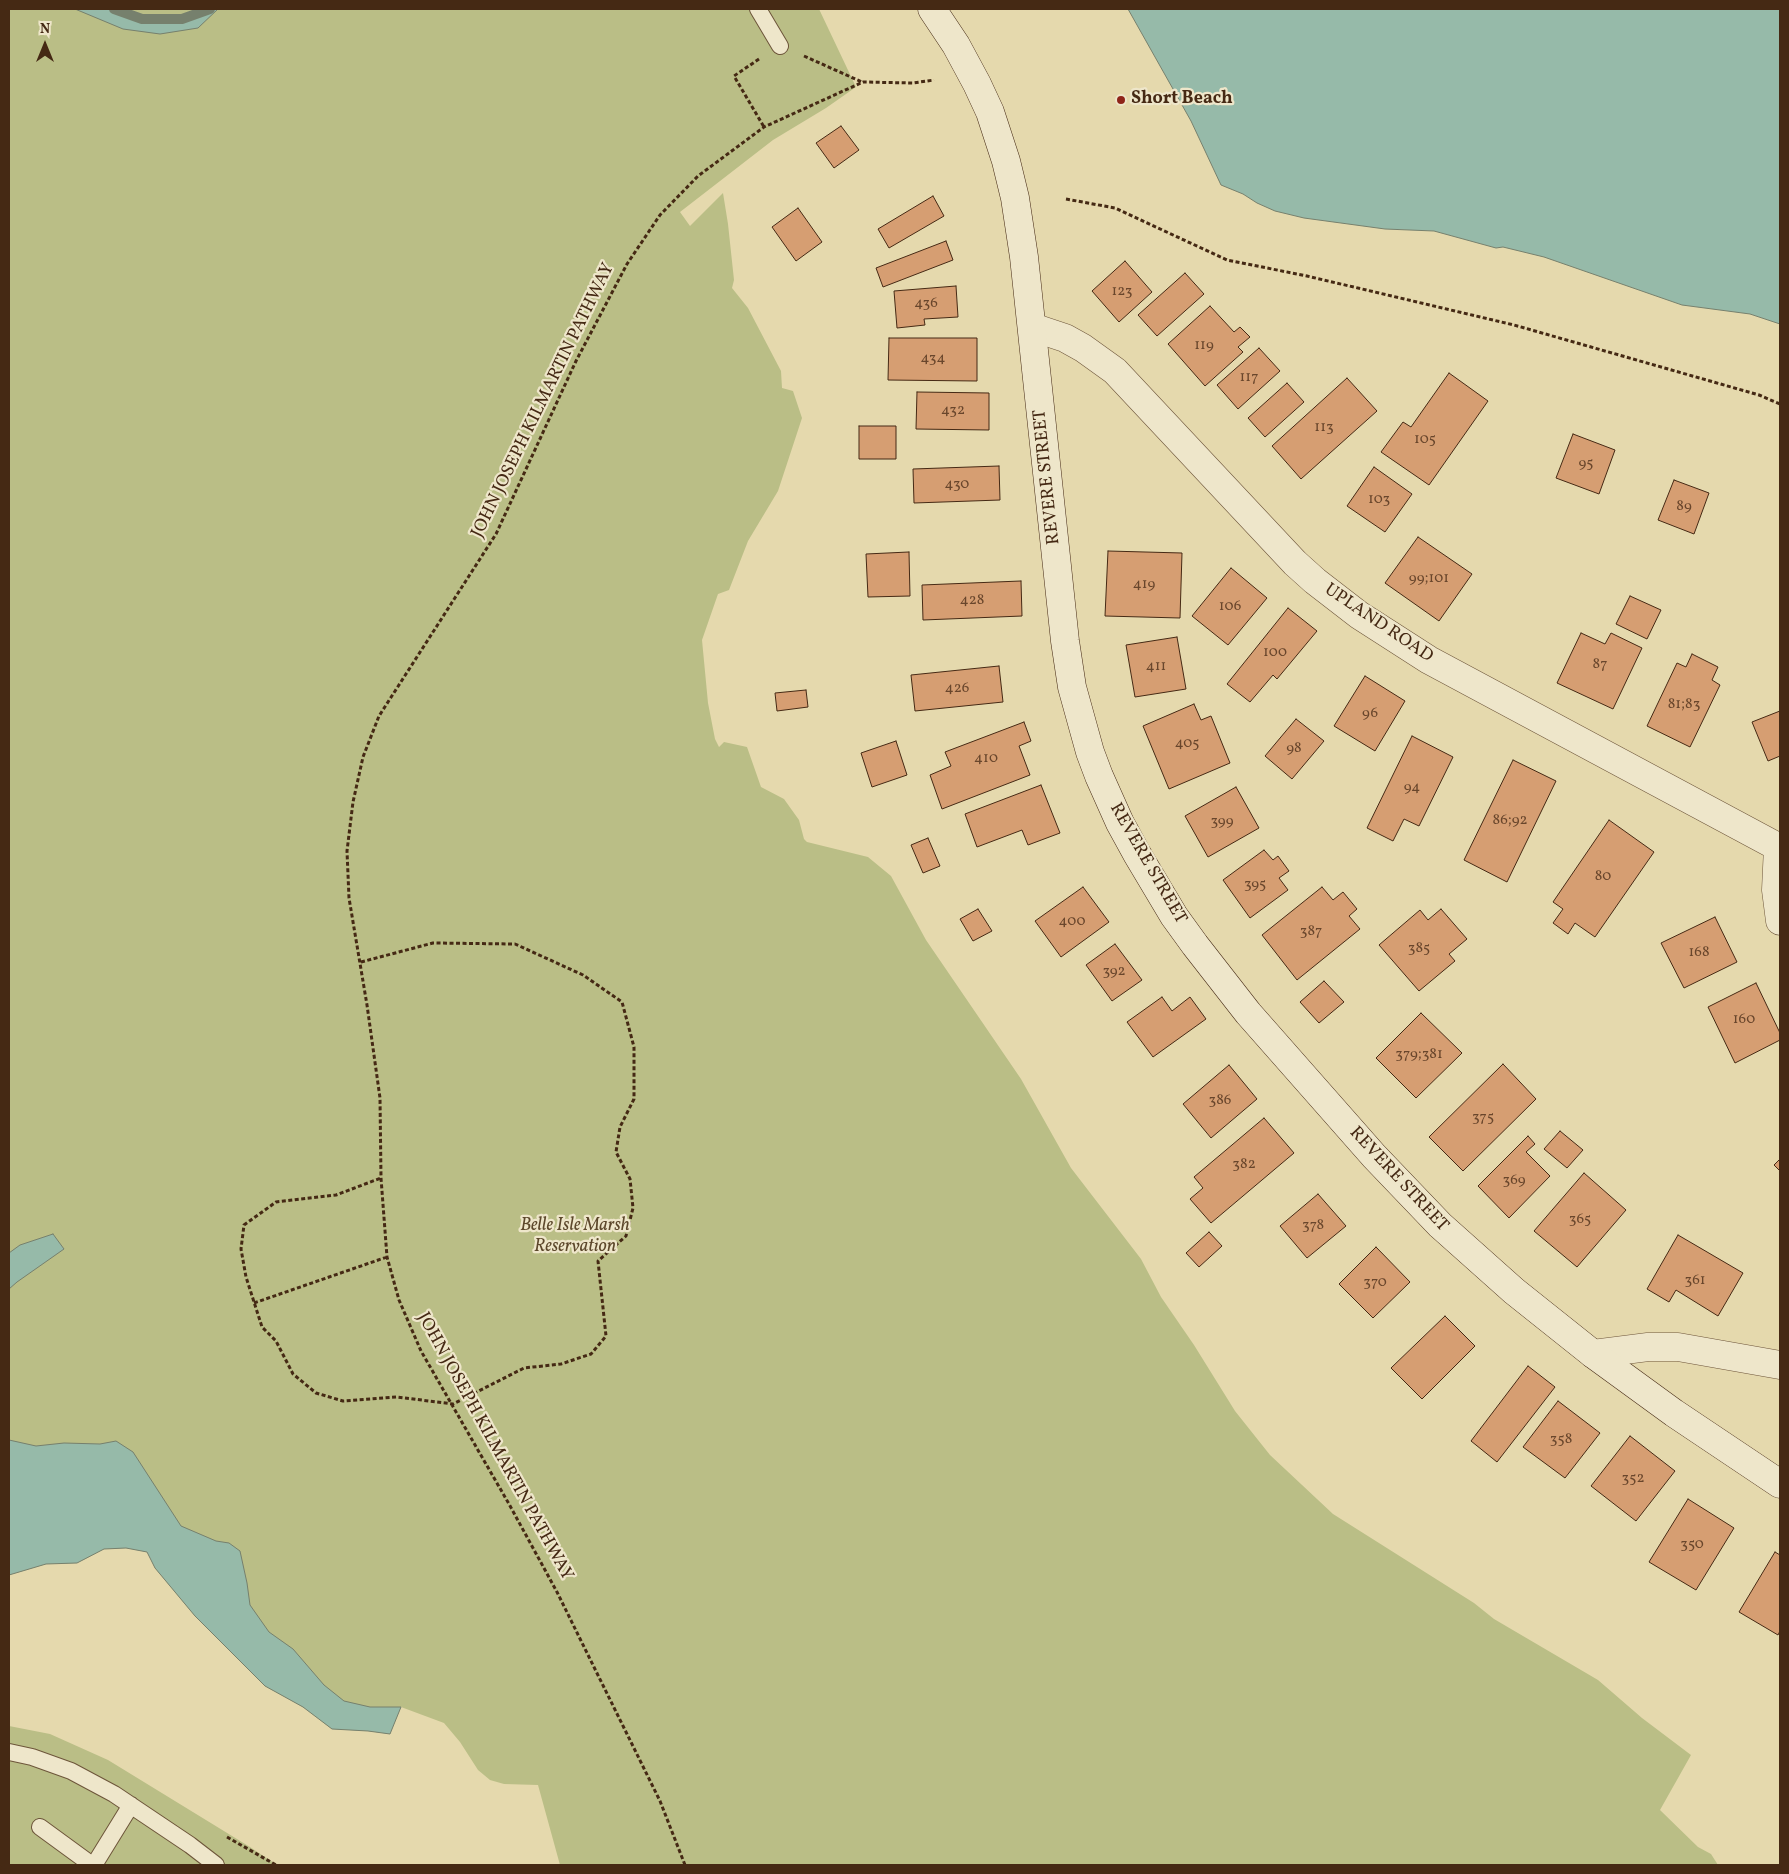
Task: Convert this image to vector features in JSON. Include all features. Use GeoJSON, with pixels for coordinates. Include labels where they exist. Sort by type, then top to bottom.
{"type":"FeatureCollection","features":[{"type":"Feature","properties":{"kind":"main road","name":"REVERE STREET"},"geometry":{"type":"LineString","coordinates":[[932,9],[978,84],[1001,143],[1018,217],[1032,326],[1064,632],[1072,686],[1090,752],[1124,831],[1174,916],[1248,1012],[1368,1149],[1433,1218],[1514,1292],[1593,1354],[1674,1413],[1780,1484]]}},
{"type":"Feature","properties":{"kind":"main road","name":"UPLAND ROAD"},"geometry":{"type":"LineString","coordinates":[[1032,326],[1064,338],[1083,348],[1115,370],[1295,563],[1359,616],[1428,660],[1779,846]]}},
{"type":"Feature","properties":{"kind":"main road"},"geometry":{"type":"LineString","coordinates":[[1779,846],[1776,890],[1780,921]]}},
{"type":"Feature","properties":{"kind":"main road"},"geometry":{"type":"LineString","coordinates":[[1593,1354],[1648,1347],[1678,1347],[1780,1365]]}},
{"type":"Feature","properties":{"kind":"lane"},"geometry":{"type":"LineString","coordinates":[[758,9],[780,46]]}},
{"type":"Feature","properties":{"kind":"lane"},"geometry":{"type":"LineString","coordinates":[[9,1752],[32,1757],[71,1771],[114,1794],[190,1845],[216,1865]]}},
{"type":"Feature","properties":{"kind":"lane"},"geometry":{"type":"LineString","coordinates":[[40,1827],[93,1865],[131,1805]]}},
{"type":"Feature","properties":{"kind":"path","name":"JOHN JOSEPH KILMARTIN PATHWAY"},"geometry":{"type":"LineString","coordinates":[[685,1865],[660,1801],[557,1592],[453,1404],[421,1351],[399,1300],[387,1257],[381,1178],[380,1098],[349,898],[347,851],[353,802],[363,757],[379,716],[496,534],[576,361],[627,264],[660,215],[698,176],[764,127],[863,82],[914,83],[934,80]]}},
{"type":"Feature","properties":{"kind":"path"},"geometry":{"type":"LineString","coordinates":[[1066,199],[1116,208],[1227,260],[1307,276],[1514,325],[1759,395],[1780,404]]}},
{"type":"Feature","properties":{"kind":"path"},"geometry":{"type":"LineString","coordinates":[[360,962],[433,943],[515,944],[583,975],[622,1002],[634,1047],[634,1099],[620,1127],[616,1152],[630,1179],[633,1208],[626,1236],[598,1261],[606,1336],[591,1354],[561,1364],[524,1368],[453,1404],[397,1397],[343,1401],[316,1393],[294,1374],[276,1341],[262,1327],[246,1277],[241,1249],[244,1225],[276,1202],[336,1195],[381,1178]]}},
{"type":"Feature","properties":{"kind":"path"},"geometry":{"type":"LineString","coordinates":[[254,1303],[387,1257]]}},
{"type":"Feature","properties":{"kind":"green space","name":"Belle Isle Marsh Reservation"},"geometry":{"type":"Polygon","coordinates":[[[9,9],[819,9],[856,87],[826,108],[773,140],[680,212],[690,226],[723,193],[734,280],[732,288],[748,308],[781,371],[782,388],[793,391],[802,418],[778,491],[748,541],[729,590],[718,594],[702,640],[708,703],[715,739],[719,747],[724,742],[747,747],[761,787],[784,799],[799,820],[804,839],[807,842],[868,857],[891,876],[926,940],[1021,1079],[1071,1168],[1141,1259],[1161,1297],[1194,1345],[1235,1411],[1270,1455],[1333,1514],[1474,1603],[1494,1619],[1598,1680],[1642,1718],[1691,1755],[1660,1810],[1698,1847],[1711,1854],[1718,1865],[560,1865],[538,1785],[504,1784],[490,1780],[478,1770],[460,1742],[444,1723],[401,1707],[390,1734],[332,1729],[303,1707],[265,1686],[195,1616],[155,1568],[148,1552],[126,1548],[104,1549],[77,1563],[46,1564],[9,1575],[9,9]]]}},
{"type":"Feature","properties":{"kind":"green space"},"geometry":{"type":"Polygon","coordinates":[[[9,1726],[50,1734],[108,1760],[277,1865],[9,1865],[9,1726]]]}},
{"type":"Feature","properties":{"kind":"shaded area"},"geometry":{"type":"Polygon","coordinates":[[[75,9],[111,9],[120,15],[152,21],[175,19],[200,14],[209,9],[218,9],[198,28],[160,34],[123,29],[75,9]]]}},
{"type":"Feature","properties":{"kind":"shaded area"},"geometry":{"type":"Polygon","coordinates":[[[1128,9],[1780,9],[1780,324],[1750,314],[1682,305],[1544,257],[1503,247],[1496,248],[1434,231],[1385,229],[1304,218],[1275,211],[1257,203],[1243,194],[1221,185],[1191,121],[1128,9]]]}},
{"type":"Feature","properties":{"kind":"shaded area"},"geometry":{"type":"Polygon","coordinates":[[[53,1234],[64,1249],[9,1289],[9,1253],[20,1245],[53,1234]]]}},
{"type":"Feature","properties":{"kind":"shaded area"},"geometry":{"type":"Polygon","coordinates":[[[9,1440],[36,1446],[64,1443],[100,1444],[116,1441],[133,1452],[181,1526],[216,1541],[229,1543],[240,1551],[250,1605],[269,1632],[293,1649],[324,1685],[344,1701],[370,1707],[401,1707],[390,1734],[332,1729],[303,1707],[265,1686],[195,1616],[155,1568],[147,1552],[126,1548],[104,1549],[77,1563],[46,1564],[9,1575],[9,1440]]]}},
{"type":"Feature","properties":{"kind":"building"},"geometry":{"type":"Polygon","coordinates":[[[841,126],[859,150],[834,168],[816,143],[841,126]]]}},
{"type":"Feature","properties":{"kind":"building"},"geometry":{"type":"Polygon","coordinates":[[[933,196],[944,216],[889,248],[878,229],[933,196]]]}},
{"type":"Feature","properties":{"kind":"building"},"geometry":{"type":"Polygon","coordinates":[[[798,208],[822,242],[796,261],[772,227],[798,208]]]}},
{"type":"Feature","properties":{"kind":"building"},"geometry":{"type":"Polygon","coordinates":[[[946,241],[953,260],[883,287],[876,268],[946,241]]]}},
{"type":"Feature","properties":{"kind":"building"},"geometry":{"type":"Polygon","coordinates":[[[1125,261],[1152,292],[1119,322],[1092,291],[1125,261]]]}},
{"type":"Feature","properties":{"kind":"building"},"geometry":{"type":"Polygon","coordinates":[[[1185,273],[1204,294],[1157,336],[1138,315],[1185,273]]]}},
{"type":"Feature","properties":{"kind":"building"},"geometry":{"type":"Polygon","coordinates":[[[956,286],[958,317],[924,319],[925,325],[897,328],[894,291],[956,286]]]}},
{"type":"Feature","properties":{"kind":"building"},"geometry":{"type":"Polygon","coordinates":[[[1210,306],[1234,332],[1240,327],[1250,337],[1238,347],[1243,352],[1205,386],[1168,344],[1210,306]]]}},
{"type":"Feature","properties":{"kind":"building"},"geometry":{"type":"Polygon","coordinates":[[[889,338],[977,338],[977,381],[888,380],[889,338]]]}},
{"type":"Feature","properties":{"kind":"building"},"geometry":{"type":"Polygon","coordinates":[[[1259,348],[1280,371],[1238,409],[1217,385],[1259,348]]]}},
{"type":"Feature","properties":{"kind":"building"},"geometry":{"type":"Polygon","coordinates":[[[1449,373],[1488,401],[1429,485],[1381,452],[1403,422],[1411,427],[1449,373]]]}},
{"type":"Feature","properties":{"kind":"building"},"geometry":{"type":"Polygon","coordinates":[[[1347,378],[1377,411],[1301,479],[1272,446],[1347,378]]]}},
{"type":"Feature","properties":{"kind":"building"},"geometry":{"type":"Polygon","coordinates":[[[1287,383],[1304,402],[1265,437],[1248,418],[1287,383]]]}},
{"type":"Feature","properties":{"kind":"building"},"geometry":{"type":"Polygon","coordinates":[[[917,392],[989,393],[989,430],[916,429],[917,392]]]}},
{"type":"Feature","properties":{"kind":"building"},"geometry":{"type":"Polygon","coordinates":[[[859,426],[896,426],[896,459],[859,459],[859,426]]]}},
{"type":"Feature","properties":{"kind":"building"},"geometry":{"type":"Polygon","coordinates":[[[1573,434],[1615,450],[1599,494],[1556,478],[1573,434]]]}},
{"type":"Feature","properties":{"kind":"building"},"geometry":{"type":"Polygon","coordinates":[[[999,466],[1000,500],[914,503],[913,469],[999,466]]]}},
{"type":"Feature","properties":{"kind":"building"},"geometry":{"type":"Polygon","coordinates":[[[1374,467],[1412,494],[1385,532],[1347,506],[1374,467]]]}},
{"type":"Feature","properties":{"kind":"building"},"geometry":{"type":"Polygon","coordinates":[[[1674,480],[1709,493],[1694,534],[1658,520],[1674,480]]]}},
{"type":"Feature","properties":{"kind":"building"},"geometry":{"type":"Polygon","coordinates":[[[1418,537],[1472,574],[1439,621],[1385,583],[1418,537]]]}},
{"type":"Feature","properties":{"kind":"building"},"geometry":{"type":"Polygon","coordinates":[[[1108,551],[1182,553],[1180,618],[1105,616],[1108,551]]]}},
{"type":"Feature","properties":{"kind":"building"},"geometry":{"type":"Polygon","coordinates":[[[909,552],[910,596],[868,597],[866,554],[909,552]]]}},
{"type":"Feature","properties":{"kind":"building"},"geometry":{"type":"Polygon","coordinates":[[[1231,568],[1267,598],[1228,645],[1192,616],[1231,568]]]}},
{"type":"Feature","properties":{"kind":"building"},"geometry":{"type":"Polygon","coordinates":[[[1021,581],[1022,616],[923,620],[922,585],[1021,581]]]}},
{"type":"Feature","properties":{"kind":"building"},"geometry":{"type":"Polygon","coordinates":[[[1630,596],[1661,610],[1647,639],[1616,624],[1630,596]]]}},
{"type":"Feature","properties":{"kind":"building"},"geometry":{"type":"Polygon","coordinates":[[[1288,608],[1317,631],[1277,679],[1273,675],[1250,702],[1227,684],[1288,608]]]}},
{"type":"Feature","properties":{"kind":"building"},"geometry":{"type":"Polygon","coordinates":[[[1581,633],[1605,644],[1611,633],[1642,648],[1613,709],[1557,683],[1581,633]]]}},
{"type":"Feature","properties":{"kind":"building"},"geometry":{"type":"Polygon","coordinates":[[[1177,637],[1186,689],[1135,697],[1126,645],[1177,637]]]}},
{"type":"Feature","properties":{"kind":"building"},"geometry":{"type":"Polygon","coordinates":[[[1692,654],[1718,667],[1712,680],[1720,685],[1690,747],[1647,726],[1677,663],[1686,667],[1692,654]]]}},
{"type":"Feature","properties":{"kind":"building"},"geometry":{"type":"Polygon","coordinates":[[[999,666],[1003,702],[915,711],[911,675],[999,666]]]}},
{"type":"Feature","properties":{"kind":"building"},"geometry":{"type":"Polygon","coordinates":[[[1365,676],[1405,701],[1375,751],[1334,726],[1365,676]]]}},
{"type":"Feature","properties":{"kind":"building"},"geometry":{"type":"Polygon","coordinates":[[[806,690],[808,707],[777,711],[775,693],[806,690]]]}},
{"type":"Feature","properties":{"kind":"building"},"geometry":{"type":"Polygon","coordinates":[[[1194,704],[1201,720],[1211,716],[1230,763],[1169,789],[1143,726],[1194,704]]]}},
{"type":"Feature","properties":{"kind":"building"},"geometry":{"type":"Polygon","coordinates":[[[1780,711],[1780,756],[1768,761],[1752,722],[1780,711]]]}},
{"type":"Feature","properties":{"kind":"building"},"geometry":{"type":"Polygon","coordinates":[[[1296,719],[1324,741],[1292,779],[1265,756],[1296,719]]]}},
{"type":"Feature","properties":{"kind":"building"},"geometry":{"type":"Polygon","coordinates":[[[1024,722],[1031,741],[1019,746],[1030,775],[942,809],[930,775],[951,766],[945,752],[1024,722]]]}},
{"type":"Feature","properties":{"kind":"building"},"geometry":{"type":"Polygon","coordinates":[[[1412,736],[1453,757],[1419,826],[1404,819],[1393,841],[1367,828],[1412,736]]]}},
{"type":"Feature","properties":{"kind":"building"},"geometry":{"type":"Polygon","coordinates":[[[896,741],[907,775],[872,787],[861,753],[896,741]]]}},
{"type":"Feature","properties":{"kind":"building"},"geometry":{"type":"Polygon","coordinates":[[[1513,760],[1556,781],[1507,882],[1464,860],[1513,760]]]}},
{"type":"Feature","properties":{"kind":"building"},"geometry":{"type":"Polygon","coordinates":[[[1041,785],[1060,833],[1028,845],[1022,830],[977,847],[965,814],[1041,785]]]}},
{"type":"Feature","properties":{"kind":"building"},"geometry":{"type":"Polygon","coordinates":[[[1236,787],[1259,828],[1208,857],[1185,816],[1236,787]]]}},
{"type":"Feature","properties":{"kind":"building"},"geometry":{"type":"Polygon","coordinates":[[[1609,820],[1654,852],[1595,937],[1575,923],[1568,934],[1553,923],[1563,909],[1553,902],[1609,820]]]}},
{"type":"Feature","properties":{"kind":"building"},"geometry":{"type":"Polygon","coordinates":[[[928,838],[940,866],[923,873],[911,845],[928,838]]]}},
{"type":"Feature","properties":{"kind":"building"},"geometry":{"type":"Polygon","coordinates":[[[1264,850],[1273,860],[1278,856],[1289,871],[1279,878],[1288,890],[1250,918],[1223,880],[1264,850]]]}},
{"type":"Feature","properties":{"kind":"building"},"geometry":{"type":"Polygon","coordinates":[[[1083,887],[1109,922],[1061,957],[1035,921],[1083,887]]]}},
{"type":"Feature","properties":{"kind":"building"},"geometry":{"type":"Polygon","coordinates":[[[1322,887],[1333,900],[1343,892],[1357,909],[1349,916],[1360,929],[1297,980],[1262,935],[1322,887]]]}},
{"type":"Feature","properties":{"kind":"building"},"geometry":{"type":"Polygon","coordinates":[[[978,909],[992,931],[973,941],[960,919],[978,909]]]}},
{"type":"Feature","properties":{"kind":"building"},"geometry":{"type":"Polygon","coordinates":[[[1441,909],[1467,939],[1449,954],[1455,961],[1419,991],[1379,945],[1420,910],[1428,920],[1441,909]]]}},
{"type":"Feature","properties":{"kind":"building"},"geometry":{"type":"Polygon","coordinates":[[[1715,917],[1737,962],[1684,988],[1661,943],[1715,917]]]}},
{"type":"Feature","properties":{"kind":"building"},"geometry":{"type":"Polygon","coordinates":[[[1115,944],[1142,980],[1112,1001],[1086,965],[1115,944]]]}},
{"type":"Feature","properties":{"kind":"building"},"geometry":{"type":"Polygon","coordinates":[[[1324,981],[1344,1002],[1319,1023],[1300,1002],[1324,981]]]}},
{"type":"Feature","properties":{"kind":"building"},"geometry":{"type":"Polygon","coordinates":[[[1756,983],[1780,1033],[1780,1040],[1735,1063],[1708,1007],[1756,983]]]}},
{"type":"Feature","properties":{"kind":"building"},"geometry":{"type":"Polygon","coordinates":[[[1162,997],[1172,1011],[1190,997],[1206,1019],[1153,1057],[1127,1022],[1162,997]]]}},
{"type":"Feature","properties":{"kind":"building"},"geometry":{"type":"Polygon","coordinates":[[[1421,1013],[1462,1053],[1416,1098],[1376,1058],[1421,1013]]]}},
{"type":"Feature","properties":{"kind":"building"},"geometry":{"type":"Polygon","coordinates":[[[1503,1064],[1536,1099],[1463,1171],[1429,1137],[1503,1064]]]}},
{"type":"Feature","properties":{"kind":"building"},"geometry":{"type":"Polygon","coordinates":[[[1229,1065],[1257,1099],[1211,1138],[1183,1104],[1229,1065]]]}},
{"type":"Feature","properties":{"kind":"building"},"geometry":{"type":"Polygon","coordinates":[[[1264,1118],[1294,1153],[1211,1223],[1190,1199],[1203,1188],[1194,1177],[1264,1118]]]}},
{"type":"Feature","properties":{"kind":"building"},"geometry":{"type":"Polygon","coordinates":[[[1560,1131],[1583,1150],[1567,1168],[1544,1149],[1560,1131]]]}},
{"type":"Feature","properties":{"kind":"building"},"geometry":{"type":"Polygon","coordinates":[[[1528,1136],[1535,1144],[1526,1152],[1550,1176],[1509,1218],[1478,1186],[1528,1136]]]}},
{"type":"Feature","properties":{"kind":"building"},"geometry":{"type":"Polygon","coordinates":[[[1780,1159],[1780,1171],[1774,1165],[1780,1159]]]}},
{"type":"Feature","properties":{"kind":"building"},"geometry":{"type":"Polygon","coordinates":[[[1584,1173],[1626,1210],[1577,1267],[1534,1231],[1584,1173]]]}},
{"type":"Feature","properties":{"kind":"building"},"geometry":{"type":"Polygon","coordinates":[[[1318,1194],[1346,1226],[1307,1258],[1280,1226],[1318,1194]]]}},
{"type":"Feature","properties":{"kind":"building"},"geometry":{"type":"Polygon","coordinates":[[[1209,1232],[1222,1246],[1199,1267],[1186,1253],[1209,1232]]]}},
{"type":"Feature","properties":{"kind":"building"},"geometry":{"type":"Polygon","coordinates":[[[1678,1235],[1743,1273],[1718,1316],[1676,1290],[1669,1302],[1647,1289],[1678,1235]]]}},
{"type":"Feature","properties":{"kind":"building"},"geometry":{"type":"Polygon","coordinates":[[[1376,1247],[1410,1282],[1373,1318],[1339,1284],[1376,1247]]]}},
{"type":"Feature","properties":{"kind":"building"},"geometry":{"type":"Polygon","coordinates":[[[1445,1316],[1475,1346],[1422,1399],[1391,1368],[1445,1316]]]}},
{"type":"Feature","properties":{"kind":"building"},"geometry":{"type":"Polygon","coordinates":[[[1528,1366],[1555,1387],[1497,1462],[1471,1441],[1528,1366]]]}},
{"type":"Feature","properties":{"kind":"building"},"geometry":{"type":"Polygon","coordinates":[[[1558,1401],[1600,1433],[1565,1478],[1523,1447],[1558,1401]]]}},
{"type":"Feature","properties":{"kind":"building"},"geometry":{"type":"Polygon","coordinates":[[[1630,1436],[1675,1471],[1636,1521],[1591,1486],[1630,1436]]]}},
{"type":"Feature","properties":{"kind":"building"},"geometry":{"type":"Polygon","coordinates":[[[1688,1499],[1734,1528],[1696,1590],[1649,1562],[1688,1499]]]}},
{"type":"Feature","properties":{"kind":"building"},"geometry":{"type":"Polygon","coordinates":[[[1775,1552],[1780,1555],[1780,1631],[1778,1635],[1739,1612],[1775,1552]]]}},
{"type":"Feature","properties":{"kind":"waterway"},"geometry":{"type":"LineString","coordinates":[[114,9],[142,19],[182,19],[210,9]]}},
{"type":"Feature","properties":{"kind":"place","name":"Short Beach"},"geometry":{"type":"Point","coordinates":[1121,100]}}]}
